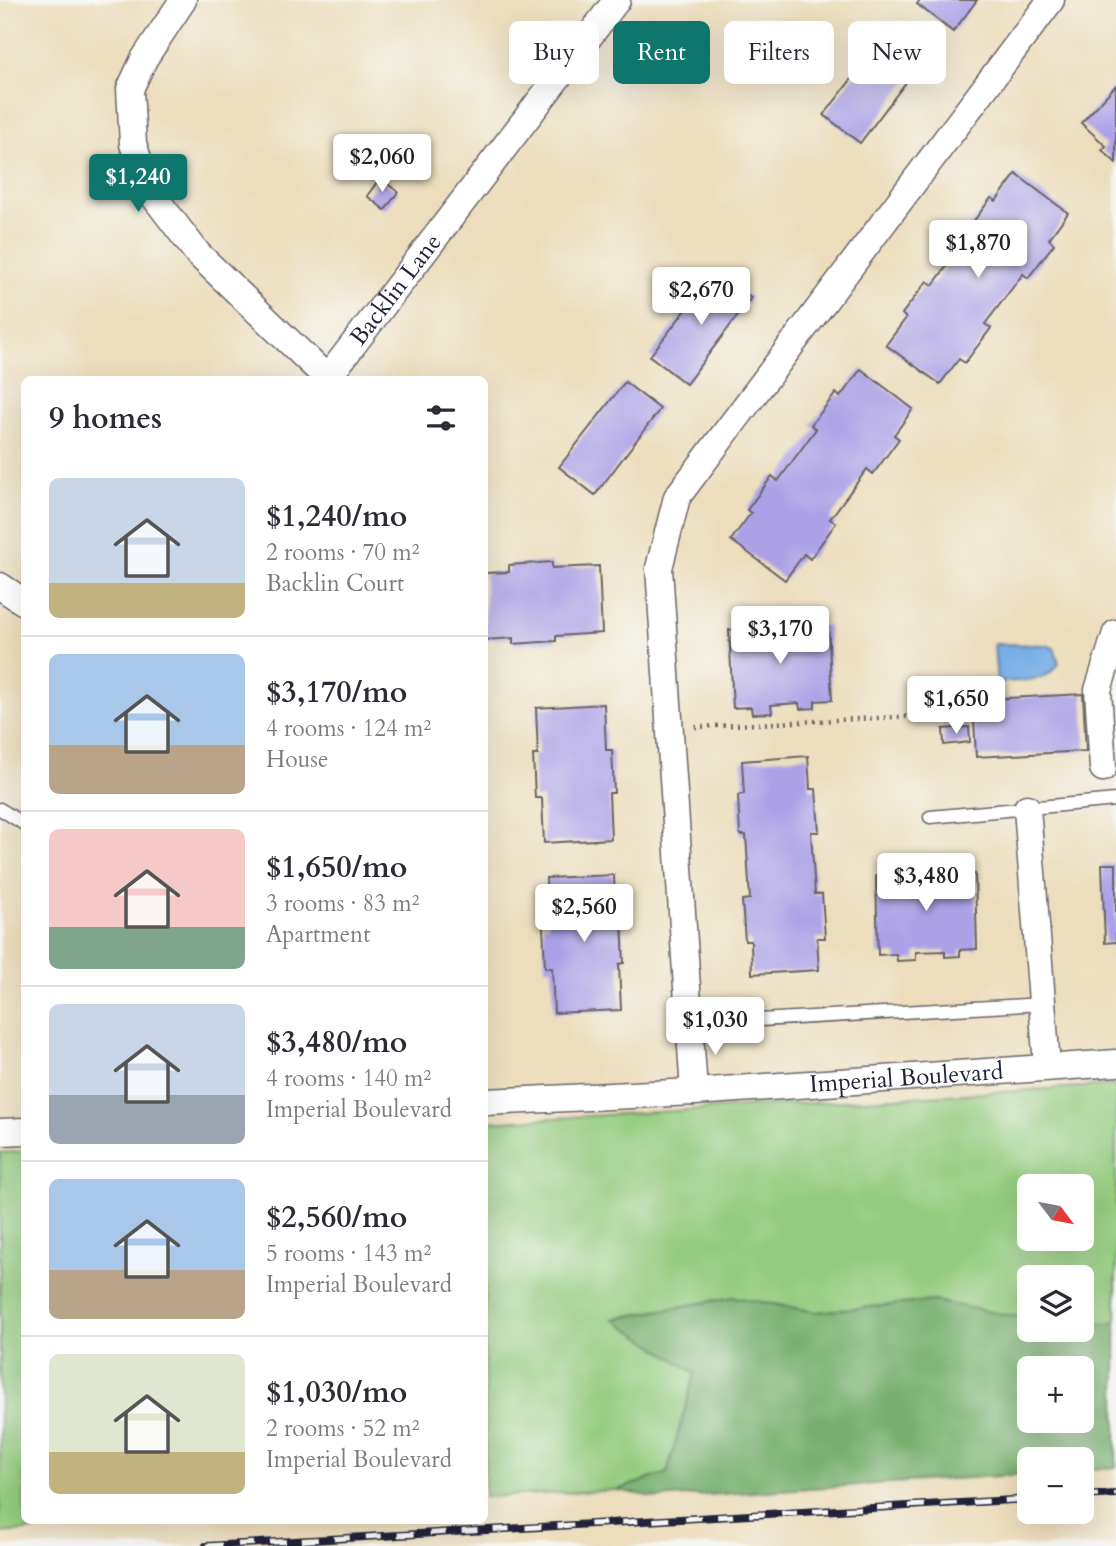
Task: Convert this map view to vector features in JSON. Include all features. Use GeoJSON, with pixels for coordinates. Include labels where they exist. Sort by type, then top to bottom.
{"type":"FeatureCollection","features":[{"type":"Feature","properties":{"kind":"street"},"geometry":{"type":"LineString","coordinates":[[183,0],[144,59],[130,89],[133,144],[149,190],[198,254],[324,376]]}},
{"type":"Feature","properties":{"kind":"street","name":"Backlin Lane"},"geometry":{"type":"LineString","coordinates":[[329,376],[617,0]]}},
{"type":"Feature","properties":{"kind":"street"},"geometry":{"type":"LineString","coordinates":[[694,1093],[659,568],[677,497],[1051,0]]}},
{"type":"Feature","properties":{"kind":"street"},"geometry":{"type":"LineString","coordinates":[[0,586],[21,599]]}},
{"type":"Feature","properties":{"kind":"street"},"geometry":{"type":"LineString","coordinates":[[1103,768],[1107,699],[1098,690],[1116,632]]}},
{"type":"Feature","properties":{"kind":"street"},"geometry":{"type":"LineString","coordinates":[[1027,808],[1046,1066]]}},
{"type":"Feature","properties":{"kind":"street","name":"Imperial Boulevard"},"geometry":{"type":"LineString","coordinates":[[488,1102],[694,1093],[1116,1063]]}},
{"type":"Feature","properties":{"kind":"street"},"geometry":{"type":"LineString","coordinates":[[0,1132],[21,1130]]}},
{"type":"Feature","properties":{"kind":"lane"},"geometry":{"type":"LineString","coordinates":[[930,817],[1116,800]]}},
{"type":"Feature","properties":{"kind":"lane"},"geometry":{"type":"LineString","coordinates":[[0,809],[21,822]]}},
{"type":"Feature","properties":{"kind":"lane"},"geometry":{"type":"LineString","coordinates":[[690,1024],[1042,1004]]}},
{"type":"Feature","properties":{"kind":"path"},"geometry":{"type":"LineString","coordinates":[[670,729],[958,715]]}},
{"type":"Feature","properties":{"kind":"green space"},"geometry":{"type":"Polygon","coordinates":[[[1116,1085],[1116,1320],[1110,1324],[1094,1324],[1094,1265],[1017,1265],[1017,1318],[934,1301],[817,1312],[734,1297],[615,1318],[695,1373],[667,1473],[617,1490],[488,1497],[488,1122],[1116,1085]]]}},
{"type":"Feature","properties":{"kind":"green space"},"geometry":{"type":"Polygon","coordinates":[[[21,1151],[21,1524],[109,1524],[0,1533],[0,1153],[21,1151]]]}},
{"type":"Feature","properties":{"kind":"green space"},"geometry":{"type":"Polygon","coordinates":[[[734,1297],[817,1312],[934,1301],[1017,1317],[1017,1342],[1094,1342],[1094,1324],[1110,1324],[1116,1320],[1116,1467],[1094,1469],[1094,1447],[1017,1447],[1017,1475],[658,1498],[617,1490],[667,1473],[695,1373],[614,1319],[734,1297]]]}},
{"type":"Feature","properties":{"kind":"water"},"geometry":{"type":"Polygon","coordinates":[[[994,644],[1046,645],[1054,648],[1059,663],[1055,669],[1040,677],[997,683],[994,644]]]}},
{"type":"Feature","properties":{"kind":"building"},"geometry":{"type":"Polygon","coordinates":[[[920,0],[977,0],[953,32],[946,27],[946,21],[939,21],[917,4],[920,0]]]}},
{"type":"Feature","properties":{"kind":"building"},"geometry":{"type":"Polygon","coordinates":[[[848,84],[905,84],[860,143],[824,115],[848,84]]]}},
{"type":"Feature","properties":{"kind":"building"},"geometry":{"type":"Polygon","coordinates":[[[1116,85],[1116,163],[1102,150],[1106,146],[1081,123],[1116,85]]]}},
{"type":"Feature","properties":{"kind":"building"},"geometry":{"type":"Polygon","coordinates":[[[1016,174],[1068,213],[1049,239],[1054,244],[1028,278],[1023,274],[985,324],[991,328],[965,363],[959,359],[940,384],[886,345],[906,318],[902,314],[927,281],[933,285],[971,233],[967,230],[991,198],[996,201],[1016,174]]]}},
{"type":"Feature","properties":{"kind":"building"},"geometry":{"type":"Polygon","coordinates":[[[380,178],[398,192],[385,210],[367,196],[380,178]]]}},
{"type":"Feature","properties":{"kind":"building"},"geometry":{"type":"Polygon","coordinates":[[[716,271],[751,298],[686,384],[650,356],[716,271]]]}},
{"type":"Feature","properties":{"kind":"building"},"geometry":{"type":"Polygon","coordinates":[[[861,369],[913,409],[894,435],[899,439],[873,474],[867,469],[830,519],[836,523],[810,559],[804,554],[785,580],[731,540],[751,513],[747,510],[772,476],[778,481],[816,429],[811,425],[836,393],[840,397],[861,369]]]}},
{"type":"Feature","properties":{"kind":"building"},"geometry":{"type":"Polygon","coordinates":[[[625,382],[660,409],[595,495],[559,467],[625,382]]]}},
{"type":"Feature","properties":{"kind":"building"},"geometry":{"type":"Polygon","coordinates":[[[552,562],[552,568],[599,566],[602,633],[556,636],[556,641],[513,644],[513,638],[488,640],[488,573],[509,572],[509,565],[552,562]]]}},
{"type":"Feature","properties":{"kind":"building"},"geometry":{"type":"Polygon","coordinates":[[[811,619],[812,626],[828,625],[832,700],[815,701],[815,708],[800,709],[799,703],[771,705],[772,713],[752,714],[751,707],[733,708],[729,630],[747,629],[747,622],[766,621],[766,628],[792,627],[792,620],[811,619]]]}},
{"type":"Feature","properties":{"kind":"building"},"geometry":{"type":"Polygon","coordinates":[[[1083,694],[1086,751],[976,757],[973,700],[1083,694]]]}},
{"type":"Feature","properties":{"kind":"building"},"geometry":{"type":"Polygon","coordinates":[[[604,704],[606,750],[612,750],[614,793],[609,793],[611,839],[544,843],[542,798],[535,798],[533,755],[538,755],[536,708],[604,704]]]}},
{"type":"Feature","properties":{"kind":"building"},"geometry":{"type":"Polygon","coordinates":[[[969,727],[970,742],[944,745],[943,729],[969,727]]]}},
{"type":"Feature","properties":{"kind":"building"},"geometry":{"type":"Polygon","coordinates":[[[808,756],[810,789],[816,789],[819,832],[811,832],[815,894],[822,894],[825,938],[817,938],[819,970],[752,974],[751,941],[745,941],[742,900],[750,899],[746,835],[740,835],[738,795],[744,794],[742,761],[808,756]]]}},
{"type":"Feature","properties":{"kind":"building"},"geometry":{"type":"Polygon","coordinates":[[[1102,864],[1116,864],[1116,942],[1105,943],[1102,864]]]}},
{"type":"Feature","properties":{"kind":"building"},"geometry":{"type":"Polygon","coordinates":[[[959,867],[959,874],[975,874],[977,949],[960,950],[960,956],[945,957],[945,951],[916,952],[916,960],[897,961],[896,954],[878,955],[876,876],[894,875],[894,869],[913,868],[913,875],[939,874],[939,868],[959,867]]]}},
{"type":"Feature","properties":{"kind":"building"},"geometry":{"type":"Polygon","coordinates":[[[614,875],[616,920],[622,920],[624,963],[619,964],[621,1010],[554,1013],[552,968],[545,968],[543,925],[548,925],[546,878],[614,875]]]}},
{"type":"Feature","properties":{"kind":"railway"},"geometry":{"type":"LineString","coordinates":[[1094,1495],[1116,1494]]}},
{"type":"Feature","properties":{"kind":"railway"},"geometry":{"type":"LineString","coordinates":[[206,1546],[1017,1500]]}}]}
